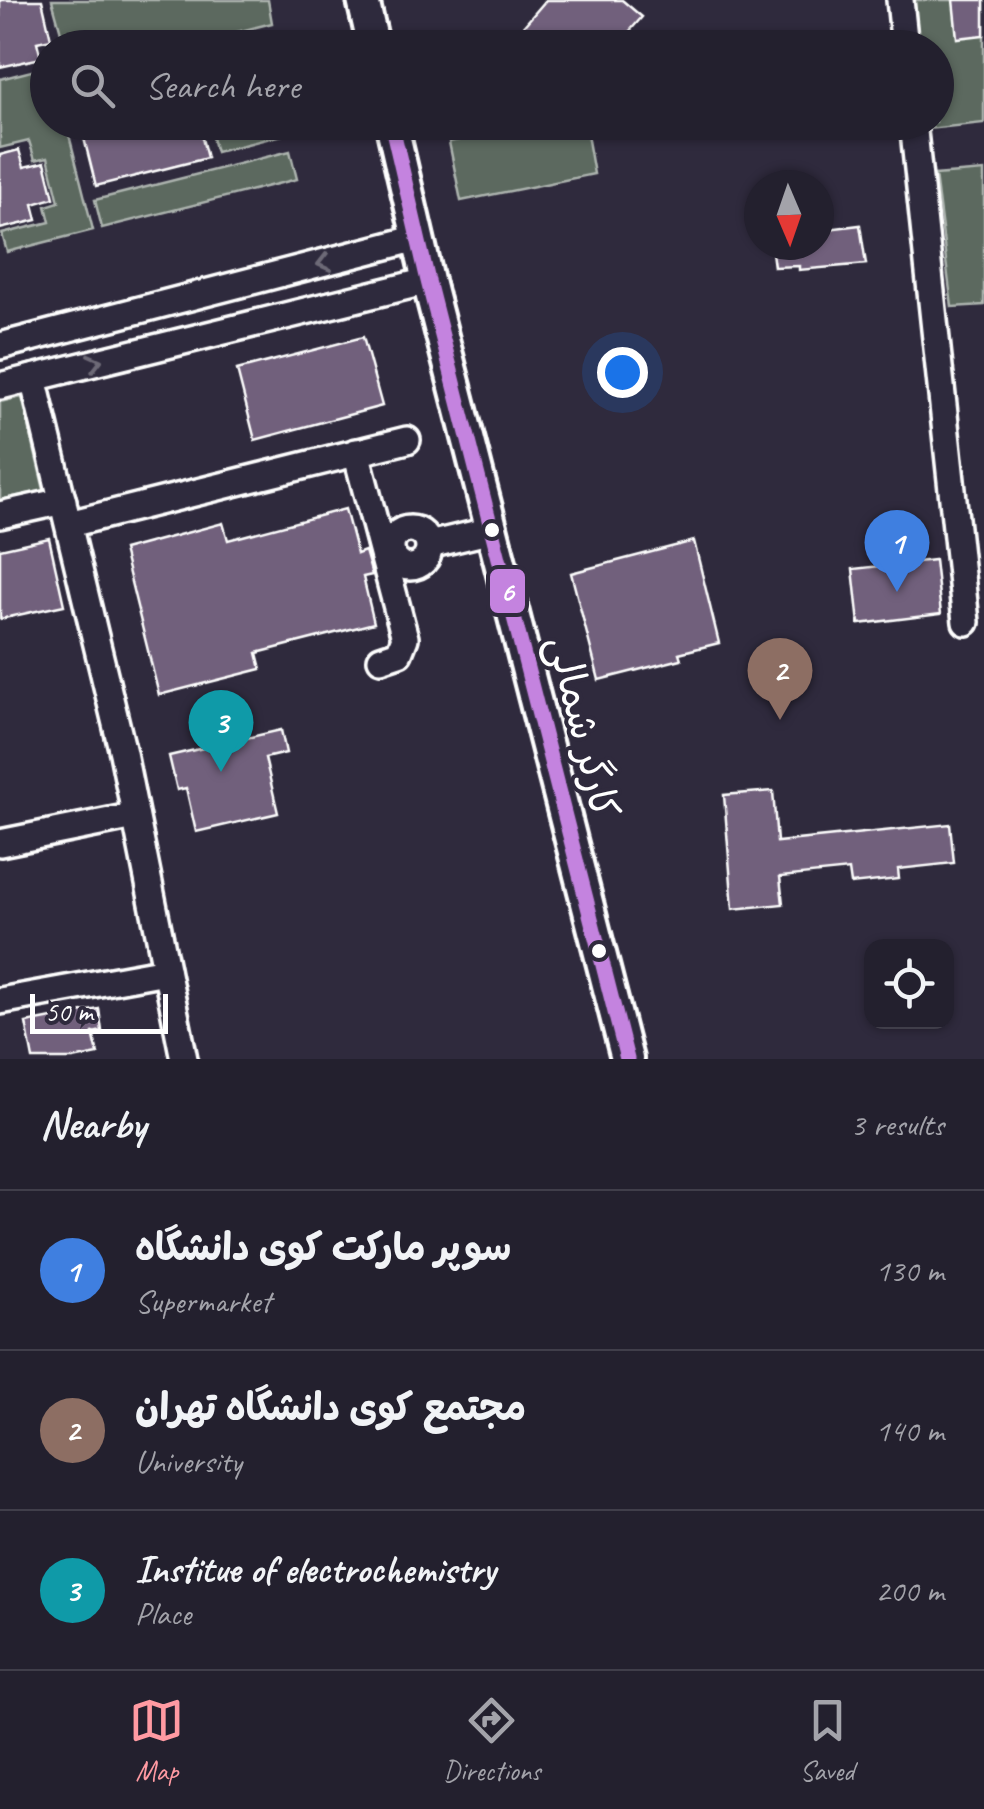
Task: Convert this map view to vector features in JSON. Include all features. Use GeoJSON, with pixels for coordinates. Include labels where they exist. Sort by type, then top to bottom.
{"type":"FeatureCollection","features":[{"type":"Feature","properties":{"kind":"main road"},"geometry":{"type":"LineString","coordinates":[[363,0],[370,30]]}},
{"type":"Feature","properties":{"kind":"main road","name":"کارگر شمالی"},"geometry":{"type":"LineString","coordinates":[[395,140],[627,1059]]}},
{"type":"Feature","properties":{"kind":"lane"},"geometry":{"type":"LineString","coordinates":[[900,0],[903,30]]}},
{"type":"Feature","properties":{"kind":"lane"},"geometry":{"type":"LineString","coordinates":[[915,140],[966,622]]}},
{"type":"Feature","properties":{"kind":"lane"},"geometry":{"type":"LineString","coordinates":[[0,346],[418,238]]}},
{"type":"Feature","properties":{"kind":"lane"},"geometry":{"type":"LineString","coordinates":[[0,386],[428,281]]}},
{"type":"Feature","properties":{"kind":"lane"},"geometry":{"type":"LineString","coordinates":[[196,295],[207,335]]}},
{"type":"Feature","properties":{"kind":"lane"},"geometry":{"type":"LineString","coordinates":[[33,378],[136,816],[184,1059]]}},
{"type":"Feature","properties":{"kind":"lane"},"geometry":{"type":"LineString","coordinates":[[0,515],[66,513],[407,440]]}},
{"type":"Feature","properties":{"kind":"lane"},"geometry":{"type":"LineString","coordinates":[[356,452],[388,555],[405,638],[399,654],[381,659]]}},
{"type":"Feature","properties":{"kind":"lane"},"geometry":{"type":"LineString","coordinates":[[388,555],[395,536],[406,529],[418,530],[429,545],[492,530]]}},
{"type":"Feature","properties":{"kind":"lane"},"geometry":{"type":"LineString","coordinates":[[0,843],[136,816]]}},
{"type":"Feature","properties":{"kind":"lane"},"geometry":{"type":"LineString","coordinates":[[0,1002],[166,971]]}},
{"type":"Feature","properties":{"kind":"green space"},"geometry":{"type":"Polygon","coordinates":[[[52,0],[268,0],[272,23],[245,30],[60,30],[52,0]]]}},
{"type":"Feature","properties":{"kind":"green space"},"geometry":{"type":"Polygon","coordinates":[[[913,0],[984,0],[984,123],[954,126],[954,30],[916,30],[913,0]]]}},
{"type":"Feature","properties":{"kind":"green space"},"geometry":{"type":"Polygon","coordinates":[[[30,71],[30,140],[70,140],[93,230],[7,252],[2,234],[50,222],[46,206],[59,202],[48,157],[35,160],[29,141],[0,148],[0,79],[30,71]]]}},
{"type":"Feature","properties":{"kind":"green space"},"geometry":{"type":"Polygon","coordinates":[[[213,140],[263,140],[216,152],[213,140]]]}},
{"type":"Feature","properties":{"kind":"green space"},"geometry":{"type":"Polygon","coordinates":[[[588,140],[594,174],[461,201],[449,142],[588,140]]]}},
{"type":"Feature","properties":{"kind":"green space"},"geometry":{"type":"Polygon","coordinates":[[[290,151],[297,179],[102,228],[95,200],[290,151]]]}},
{"type":"Feature","properties":{"kind":"green space"},"geometry":{"type":"Polygon","coordinates":[[[984,171],[984,305],[952,307],[935,175],[984,171]]]}},
{"type":"Feature","properties":{"kind":"green space"},"geometry":{"type":"Polygon","coordinates":[[[22,397],[44,490],[0,500],[0,402],[22,397]]]}},
{"type":"Feature","properties":{"kind":"building"},"geometry":{"type":"Polygon","coordinates":[[[0,0],[42,0],[49,30],[30,30],[30,60],[0,67],[0,0]]]}},
{"type":"Feature","properties":{"kind":"building"},"geometry":{"type":"Polygon","coordinates":[[[546,0],[622,0],[642,17],[631,30],[521,29],[546,0]]]}},
{"type":"Feature","properties":{"kind":"building"},"geometry":{"type":"Polygon","coordinates":[[[953,0],[984,0],[984,35],[957,38],[953,0]]]}},
{"type":"Feature","properties":{"kind":"building"},"geometry":{"type":"Polygon","coordinates":[[[84,140],[202,140],[207,158],[96,186],[84,140]]]}},
{"type":"Feature","properties":{"kind":"building"},"geometry":{"type":"Polygon","coordinates":[[[19,150],[24,167],[45,162],[54,198],[33,204],[37,220],[0,229],[0,155],[19,150]]]}},
{"type":"Feature","properties":{"kind":"building"},"geometry":{"type":"Polygon","coordinates":[[[860,225],[866,264],[799,270],[799,266],[774,267],[773,260],[834,260],[834,228],[860,225]]]}},
{"type":"Feature","properties":{"kind":"building"},"geometry":{"type":"Polygon","coordinates":[[[363,337],[382,406],[255,440],[237,370],[363,337]]]}},
{"type":"Feature","properties":{"kind":"building"},"geometry":{"type":"Polygon","coordinates":[[[345,509],[357,554],[365,551],[372,575],[363,577],[374,623],[257,653],[261,669],[159,695],[123,550],[223,523],[228,540],[345,509]]]}},
{"type":"Feature","properties":{"kind":"building"},"geometry":{"type":"Polygon","coordinates":[[[49,538],[64,605],[0,619],[0,549],[49,538]]]}},
{"type":"Feature","properties":{"kind":"building"},"geometry":{"type":"Polygon","coordinates":[[[694,541],[719,643],[679,653],[681,659],[599,680],[571,573],[694,541]]]}},
{"type":"Feature","properties":{"kind":"building"},"geometry":{"type":"Polygon","coordinates":[[[935,560],[941,614],[859,624],[853,569],[935,560]]]}},
{"type":"Feature","properties":{"kind":"building"},"geometry":{"type":"Polygon","coordinates":[[[281,730],[286,753],[265,758],[278,813],[196,832],[186,788],[177,790],[169,756],[281,730]]]}},
{"type":"Feature","properties":{"kind":"building"},"geometry":{"type":"Polygon","coordinates":[[[773,791],[777,842],[950,824],[954,863],[898,869],[899,879],[851,884],[849,870],[780,877],[783,904],[733,909],[724,795],[773,791]]]}},
{"type":"Feature","properties":{"kind":"building"},"geometry":{"type":"Polygon","coordinates":[[[99,1009],[102,1031],[93,1033],[98,1054],[73,1059],[33,1059],[26,1023],[99,1009]]]}},
{"type":"Feature","properties":{"kind":"transit line","name":"6"},"geometry":{"type":"LineString","coordinates":[[395,140],[627,1059]]}},
{"type":"Feature","properties":{"kind":"place","name":"سوپر مارکت کوی دانشگاه"},"geometry":{"type":"Point","coordinates":[897,592]}},
{"type":"Feature","properties":{"kind":"place","name":"مجتمع کوی دانشگاه تهران"},"geometry":{"type":"Point","coordinates":[780,720]}},
{"type":"Feature","properties":{"kind":"place","name":"Institue of electrochemistry"},"geometry":{"type":"Point","coordinates":[221,772]}}]}
